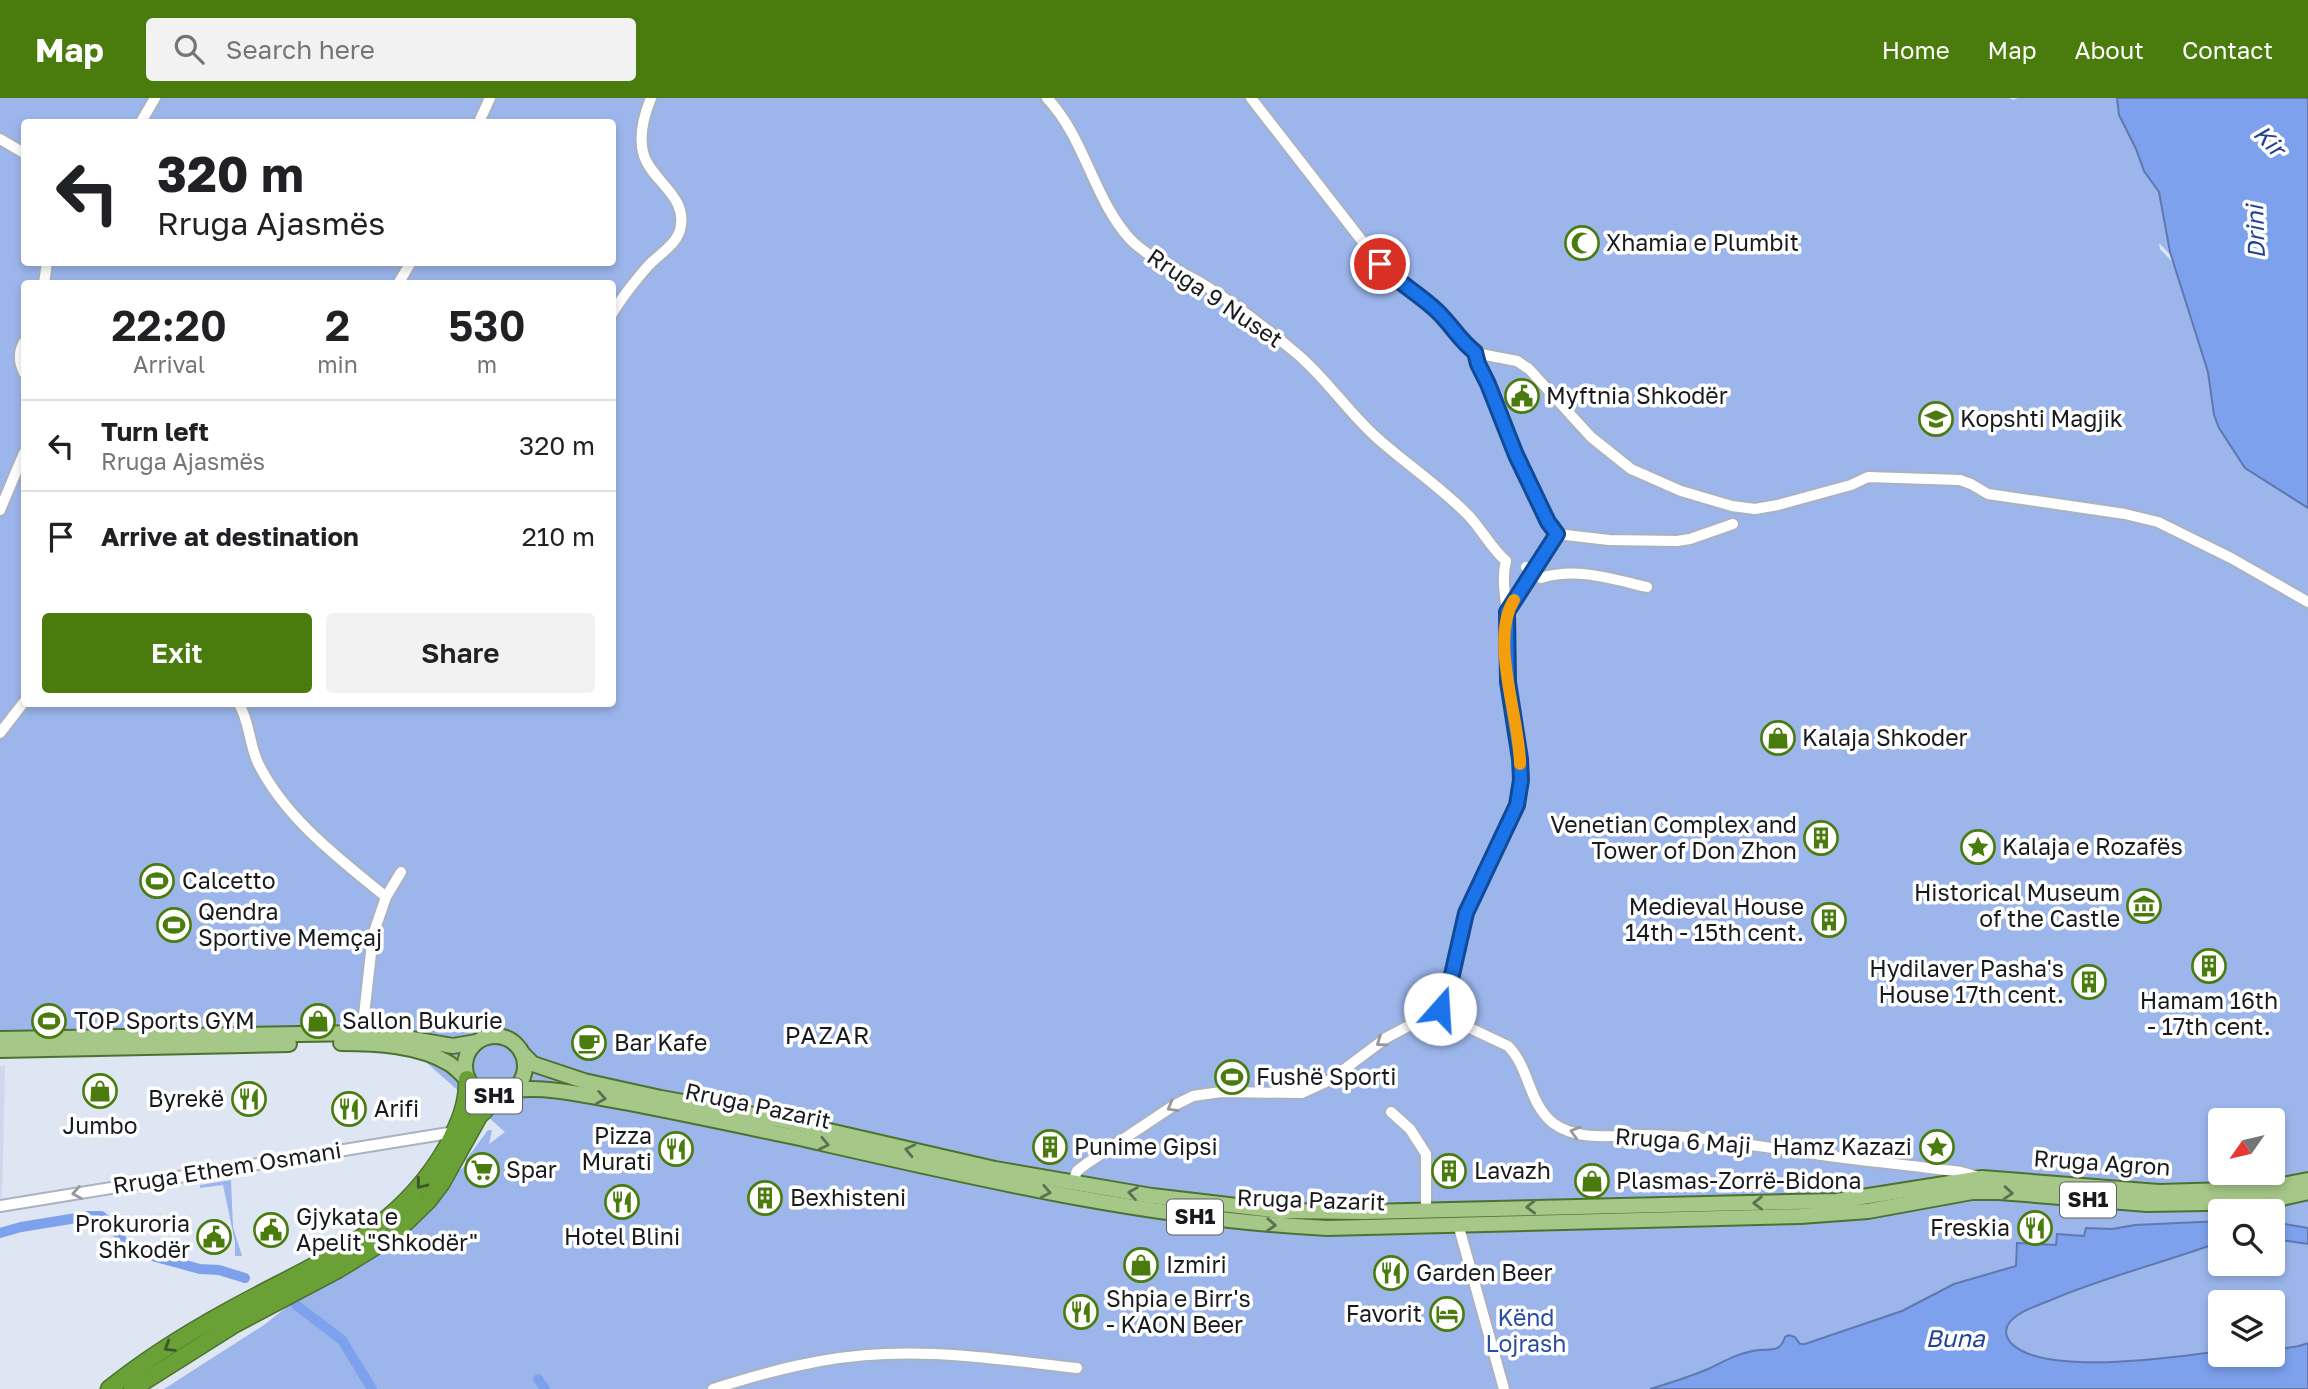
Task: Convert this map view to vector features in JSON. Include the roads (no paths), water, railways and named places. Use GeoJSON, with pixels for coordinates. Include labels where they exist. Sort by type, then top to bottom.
{"type":"FeatureCollection","features":[{"type":"Feature","properties":{"kind":"highway"},"geometry":{"type":"LineString","coordinates":[[132,1389],[235,1324],[339,1269],[391,1237],[410,1220],[434,1192],[461,1134],[467,1079]]}},
{"type":"Feature","properties":{"kind":"highway"},"geometry":{"type":"LineString","coordinates":[[109,1389],[165,1349],[227,1312],[354,1244],[386,1221],[419,1188],[461,1134],[485,1110],[510,1092]]}},
{"type":"Feature","properties":{"kind":"main road","name":"SH1"},"geometry":{"type":"LineString","coordinates":[[0,1039],[362,1033],[453,1046],[496,1036],[516,1044],[522,1053],[525,1066],[522,1080],[510,1092],[496,1097],[472,1087],[467,1079],[449,1064],[419,1052],[374,1044],[0,1050]]}},
{"type":"Feature","properties":{"kind":"main road","name":"SH1"},"geometry":{"type":"LineString","coordinates":[[467,1079],[464,1066],[467,1053],[476,1042]]}},
{"type":"Feature","properties":{"kind":"main road","name":"Rruga Pazarit"},"geometry":{"type":"LineString","coordinates":[[522,1053],[533,1064],[584,1081],[777,1119],[995,1169],[1180,1200],[1266,1210],[1326,1212],[1851,1201]]}},
{"type":"Feature","properties":{"kind":"main road","name":"Rruga Pazarit"},"geometry":{"type":"LineString","coordinates":[[510,1092],[548,1088],[682,1113],[935,1170],[1156,1212],[1262,1224],[1314,1227],[1458,1224],[1800,1216],[1868,1211]]}},
{"type":"Feature","properties":{"kind":"main road","name":"Rruga Agron"},"geometry":{"type":"LineString","coordinates":[[1851,1201],[1982,1178],[2159,1192],[2262,1189],[2308,1180]]}},
{"type":"Feature","properties":{"kind":"main road","name":"Rruga Agron"},"geometry":{"type":"LineString","coordinates":[[1868,1211],[1972,1192],[2147,1204],[2265,1202],[2308,1192]]}},
{"type":"Feature","properties":{"kind":"street"},"geometry":{"type":"LineString","coordinates":[[143,119],[155,98]]}},
{"type":"Feature","properties":{"kind":"street"},"geometry":{"type":"LineString","coordinates":[[481,119],[490,98]]}},
{"type":"Feature","properties":{"kind":"street"},"geometry":{"type":"LineString","coordinates":[[616,308],[640,275],[676,239],[680,229],[680,213],[675,198],[649,166],[643,152],[643,127],[651,98]]}},
{"type":"Feature","properties":{"kind":"street","name":"Rruga 9 Nuset"},"geometry":{"type":"LineString","coordinates":[[1047,98],[1070,126],[1092,175],[1118,222],[1133,242],[1209,288],[1261,324],[1298,355],[1374,436],[1471,518],[1506,561]]}},
{"type":"Feature","properties":{"kind":"street"},"geometry":{"type":"LineString","coordinates":[[1251,98],[1391,275],[1433,307],[1475,352],[1509,358],[1523,364],[1583,429],[1620,462],[1656,482],[1732,506],[1755,509],[1803,499],[1851,485],[1868,477],[1960,480],[1988,494],[2124,514],[2158,522],[2240,563],[2308,602]]}},
{"type":"Feature","properties":{"kind":"street"},"geometry":{"type":"LineString","coordinates":[[0,139],[21,151]]}},
{"type":"Feature","properties":{"kind":"street"},"geometry":{"type":"LineString","coordinates":[[21,347],[21,366]]}},
{"type":"Feature","properties":{"kind":"street"},"geometry":{"type":"LineString","coordinates":[[1475,352],[1512,447],[1548,522],[1557,534],[1609,540],[1677,541],[1690,540],[1733,524]]}},
{"type":"Feature","properties":{"kind":"street"},"geometry":{"type":"LineString","coordinates":[[0,510],[21,460]]}},
{"type":"Feature","properties":{"kind":"street"},"geometry":{"type":"LineString","coordinates":[[1507,612],[1557,534]]}},
{"type":"Feature","properties":{"kind":"street"},"geometry":{"type":"LineString","coordinates":[[1073,1182],[1077,1171],[1086,1164],[1184,1101],[1203,1094],[1221,1092],[1309,1091],[1330,1080],[1386,1038],[1440,1009],[1449,988],[1466,913],[1517,805],[1519,793],[1520,759],[1508,682],[1507,612],[1504,593],[1506,561],[1526,567],[1540,576],[1577,572],[1647,587]]}},
{"type":"Feature","properties":{"kind":"street"},"geometry":{"type":"LineString","coordinates":[[0,733],[21,706]]}},
{"type":"Feature","properties":{"kind":"street"},"geometry":{"type":"LineString","coordinates":[[240,707],[258,763],[285,804],[320,840],[386,897]]}},
{"type":"Feature","properties":{"kind":"street"},"geometry":{"type":"LineString","coordinates":[[362,1033],[373,935],[386,897],[401,872]]}},
{"type":"Feature","properties":{"kind":"street","name":"Rruga 6 Maji"},"geometry":{"type":"LineString","coordinates":[[1440,1009],[1455,1021],[1514,1051],[1538,1106],[1553,1123],[1573,1133],[1584,1136],[1643,1135],[1706,1139],[1961,1171],[1982,1178]]}},
{"type":"Feature","properties":{"kind":"street"},"geometry":{"type":"LineString","coordinates":[[1391,1112],[1410,1129],[1426,1154],[1426,1210]]}},
{"type":"Feature","properties":{"kind":"street","name":"Rruga Ethem Osmani"},"geometry":{"type":"LineString","coordinates":[[0,1206],[461,1134]]}},
{"type":"Feature","properties":{"kind":"street"},"geometry":{"type":"LineString","coordinates":[[1458,1224],[1504,1389]]}},
{"type":"Feature","properties":{"kind":"street"},"geometry":{"type":"LineString","coordinates":[[713,1389],[786,1367],[884,1354],[946,1354],[1077,1367]]}},
{"type":"Feature","properties":{"kind":"water"},"geometry":{"type":"Polygon","coordinates":[[[2117,98],[2308,98],[2308,508],[2245,468],[2219,428],[2214,415],[2208,372],[2170,252],[2159,192],[2144,171],[2119,115],[2117,98]]]}},
{"type":"Feature","properties":{"kind":"water","name":"Buna"},"geometry":{"type":"Polygon","coordinates":[[[2208,1222],[2208,1246],[2092,1284],[2028,1309],[2017,1315],[2007,1326],[2006,1331],[2011,1343],[2027,1353],[2080,1362],[2144,1360],[2208,1353],[2208,1367],[2285,1367],[2285,1348],[2308,1343],[2308,1389],[1650,1389],[1694,1375],[1745,1353],[1775,1349],[1789,1335],[1795,1337],[1800,1344],[1805,1344],[1902,1311],[1954,1284],[2016,1266],[2017,1243],[2056,1245],[2057,1234],[2084,1236],[2086,1228],[2112,1229],[2135,1225],[2208,1222]]]}},
{"type":"Feature","properties":{"kind":"water"},"geometry":{"type":"Polygon","coordinates":[[[2285,1224],[2308,1228],[2308,1244],[2285,1241],[2285,1224]]]}},
{"type":"Feature","properties":{"kind":"waterway"},"geometry":{"type":"LineString","coordinates":[[0,1233],[21,1227],[101,1216],[111,1224],[124,1243],[141,1253],[245,1278]]}},
{"type":"Feature","properties":{"kind":"waterway"},"geometry":{"type":"LineString","coordinates":[[296,1305],[342,1340],[372,1389]]}},
{"type":"Feature","properties":{"kind":"waterway"},"geometry":{"type":"LineString","coordinates":[[538,1379],[545,1389]]}},
{"type":"Feature","properties":{"kind":"place","name":"Xhamia e Plumbit"},"geometry":{"type":"Point","coordinates":[1582,243]}},
{"type":"Feature","properties":{"kind":"place","name":"Myftnia Shkodër"},"geometry":{"type":"Point","coordinates":[1522,396]}},
{"type":"Feature","properties":{"kind":"place","name":"Kopshti Magjik"},"geometry":{"type":"Point","coordinates":[1936,419]}},
{"type":"Feature","properties":{"kind":"place","name":"Kalaja Shkoder"},"geometry":{"type":"Point","coordinates":[1778,738]}},
{"type":"Feature","properties":{"kind":"place","name":"Venetian Complex and Tower of Don Zhon"},"geometry":{"type":"Point","coordinates":[1821,838]}},
{"type":"Feature","properties":{"kind":"place","name":"Kalaja e Rozafës"},"geometry":{"type":"Point","coordinates":[1978,847]}},
{"type":"Feature","properties":{"kind":"place","name":"Calcetto"},"geometry":{"type":"Point","coordinates":[157,881]}},
{"type":"Feature","properties":{"kind":"place","name":"Historical Museum of the Castle"},"geometry":{"type":"Point","coordinates":[2144,906]}},
{"type":"Feature","properties":{"kind":"place","name":"Medieval House 14th - 15th cent."},"geometry":{"type":"Point","coordinates":[1829,920]}},
{"type":"Feature","properties":{"kind":"place","name":"Qendra Sportive Memçaj"},"geometry":{"type":"Point","coordinates":[174,925]}},
{"type":"Feature","properties":{"kind":"place","name":"Hamam 16th - 17th cent."},"geometry":{"type":"Point","coordinates":[2209,966]}},
{"type":"Feature","properties":{"kind":"place","name":"Hydilaver Pasha's House 17th cent."},"geometry":{"type":"Point","coordinates":[2089,982]}},
{"type":"Feature","properties":{"kind":"place","name":"TOP Sports GYM"},"geometry":{"type":"Point","coordinates":[49,1021]}},
{"type":"Feature","properties":{"kind":"place","name":"Sallon Bukurie"},"geometry":{"type":"Point","coordinates":[318,1021]}},
{"type":"Feature","properties":{"kind":"place","name":"Bar Kafe"},"geometry":{"type":"Point","coordinates":[589,1043]}},
{"type":"Feature","properties":{"kind":"place","name":"Fushë Sporti"},"geometry":{"type":"Point","coordinates":[1232,1077]}},
{"type":"Feature","properties":{"kind":"place","name":"Jumbo"},"geometry":{"type":"Point","coordinates":[100,1091]}},
{"type":"Feature","properties":{"kind":"place","name":"Byrekë"},"geometry":{"type":"Point","coordinates":[249,1099]}},
{"type":"Feature","properties":{"kind":"place","name":"Arifi"},"geometry":{"type":"Point","coordinates":[349,1109]}},
{"type":"Feature","properties":{"kind":"place","name":"Punime Gipsi"},"geometry":{"type":"Point","coordinates":[1050,1147]}},
{"type":"Feature","properties":{"kind":"place","name":"Hamz Kazazi"},"geometry":{"type":"Point","coordinates":[1937,1147]}},
{"type":"Feature","properties":{"kind":"place","name":"Pizza Murati"},"geometry":{"type":"Point","coordinates":[676,1149]}},
{"type":"Feature","properties":{"kind":"place","name":"Spar"},"geometry":{"type":"Point","coordinates":[482,1170]}},
{"type":"Feature","properties":{"kind":"place","name":"Lavazh"},"geometry":{"type":"Point","coordinates":[1449,1171]}},
{"type":"Feature","properties":{"kind":"place","name":"Plasmas-Zorrë-Bidona"},"geometry":{"type":"Point","coordinates":[1592,1181]}},
{"type":"Feature","properties":{"kind":"place","name":"Bexhisteni"},"geometry":{"type":"Point","coordinates":[765,1198]}},
{"type":"Feature","properties":{"kind":"place","name":"Hotel Blini"},"geometry":{"type":"Point","coordinates":[622,1202]}},
{"type":"Feature","properties":{"kind":"place","name":"Freskia"},"geometry":{"type":"Point","coordinates":[2035,1228]}},
{"type":"Feature","properties":{"kind":"place","name":"Gjykata e Apelit \"Shkodër\""},"geometry":{"type":"Point","coordinates":[271,1230]}},
{"type":"Feature","properties":{"kind":"place","name":"Prokuroria Shkodër"},"geometry":{"type":"Point","coordinates":[214,1237]}},
{"type":"Feature","properties":{"kind":"place","name":"Izmiri"},"geometry":{"type":"Point","coordinates":[1141,1265]}},
{"type":"Feature","properties":{"kind":"place","name":"Garden Beer"},"geometry":{"type":"Point","coordinates":[1391,1273]}},
{"type":"Feature","properties":{"kind":"place","name":"Shpia e Birr's - KAON Beer"},"geometry":{"type":"Point","coordinates":[1081,1312]}},
{"type":"Feature","properties":{"kind":"place","name":"Favorit"},"geometry":{"type":"Point","coordinates":[1447,1314]}},
{"type":"Feature","properties":{"kind":"district","name":"PAZAR"},"geometry":{"type":"Point","coordinates":[828,1036]}},
{"type":"Feature","properties":{"kind":"water label","name":"Kir"},"geometry":{"type":"Point","coordinates":[2269,141]}},
{"type":"Feature","properties":{"kind":"water label","name":"Drini"},"geometry":{"type":"Point","coordinates":[2256,232]}},
{"type":"Feature","properties":{"kind":"park label","name":"Kënd Lojrash"},"geometry":{"type":"Point","coordinates":[1526,1331]}}]}
